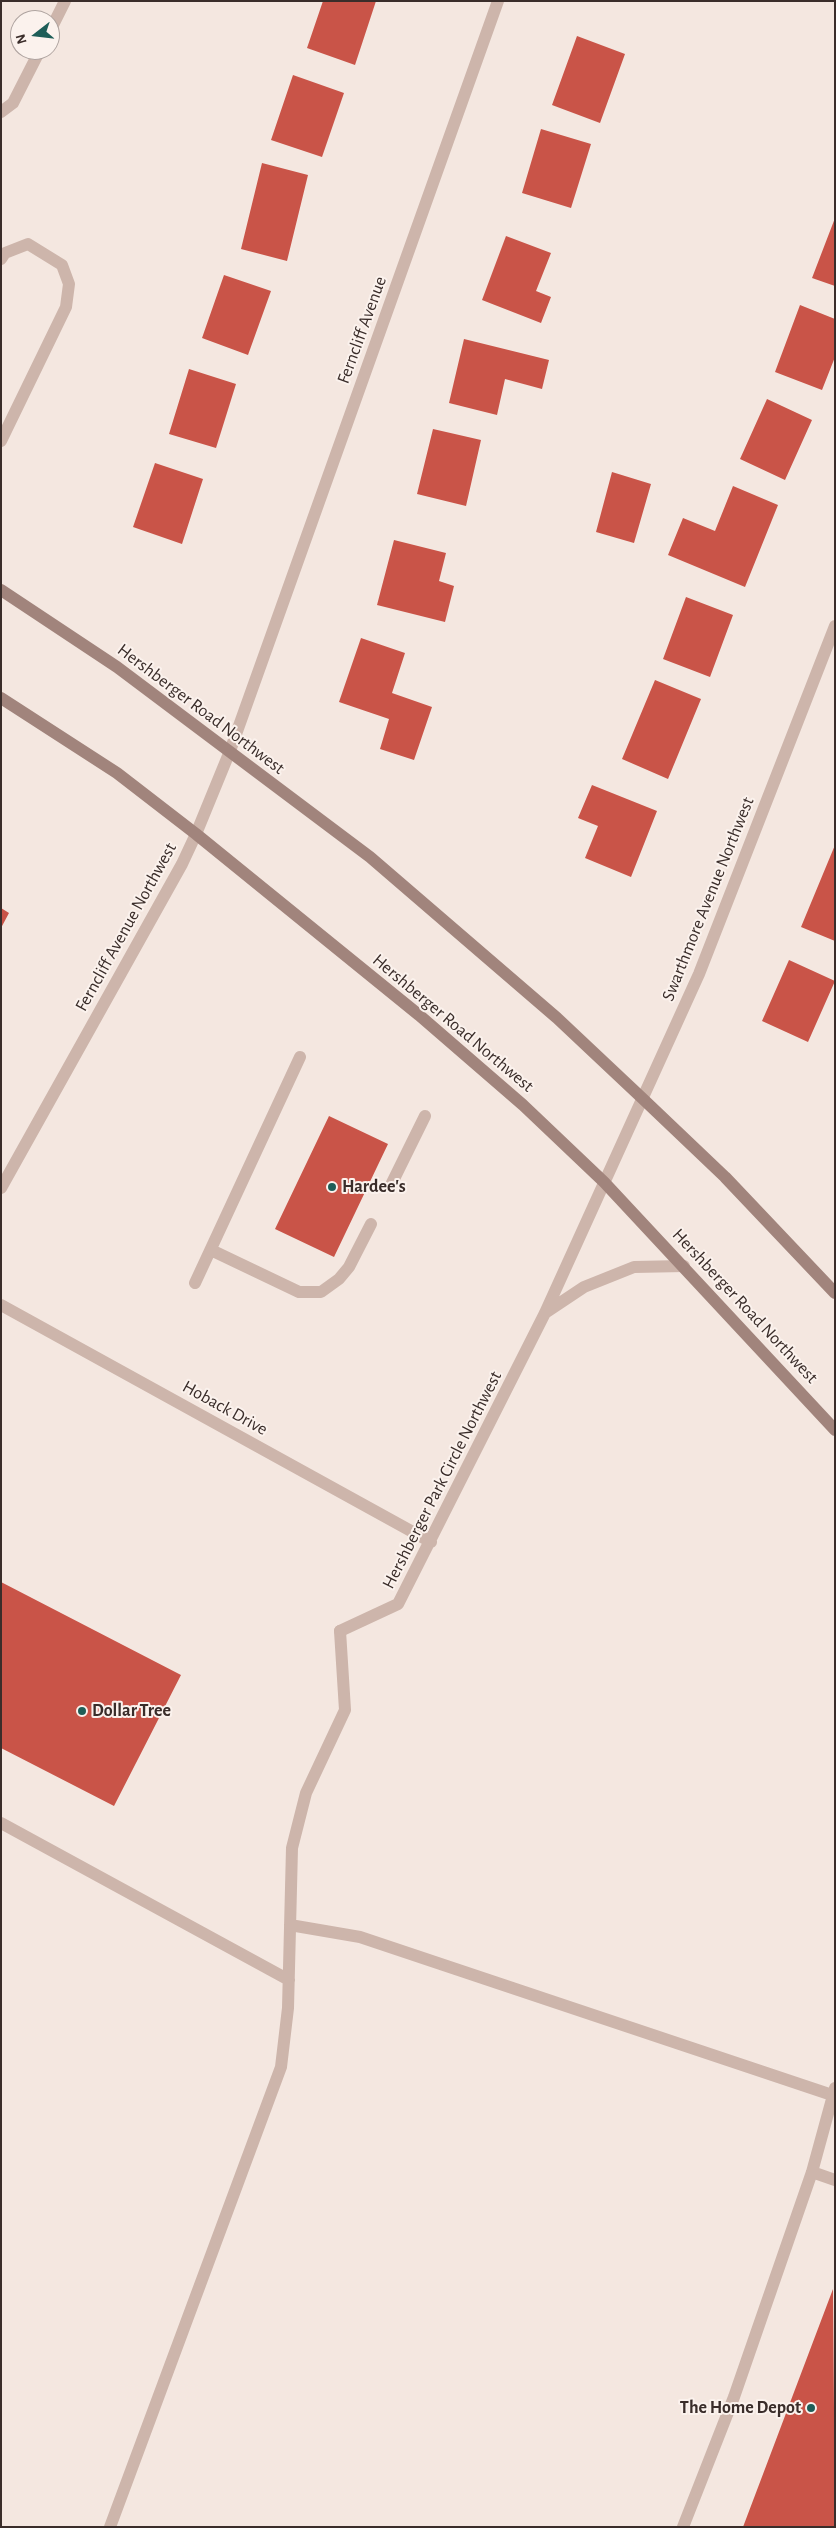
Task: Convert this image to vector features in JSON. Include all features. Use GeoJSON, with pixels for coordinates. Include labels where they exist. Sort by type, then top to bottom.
{"type":"FeatureCollection","features":[{"type":"Feature","properties":{"kind":"main road","name":"Hershberger Road Northwest"},"geometry":{"type":"LineString","coordinates":[[1,590],[117,667],[370,856],[557,1018],[725,1177],[835,1293]]}},
{"type":"Feature","properties":{"kind":"main road","name":"Hershberger Road Northwest"},"geometry":{"type":"LineString","coordinates":[[1,698],[117,773],[196,834],[419,1014],[523,1105],[604,1182],[835,1430]]}},
{"type":"Feature","properties":{"kind":"street","name":"Ferncliff Avenue"},"geometry":{"type":"LineString","coordinates":[[258,671],[498,1]]}},
{"type":"Feature","properties":{"kind":"street"},"geometry":{"type":"LineString","coordinates":[[1,112],[13,104],[35,60]]}},
{"type":"Feature","properties":{"kind":"street"},"geometry":{"type":"LineString","coordinates":[[1,259],[5,253],[28,244],[62,265],[69,284],[66,308],[1,441]]}},
{"type":"Feature","properties":{"kind":"street","name":"Swarthmore Avenue Northwest"},"geometry":{"type":"LineString","coordinates":[[604,1182],[699,974],[835,626]]}},
{"type":"Feature","properties":{"kind":"street","name":"Ferncliff Avenue Northwest"},"geometry":{"type":"LineString","coordinates":[[1,1188],[182,864],[230,751],[258,671]]}},
{"type":"Feature","properties":{"kind":"street"},"geometry":{"type":"LineString","coordinates":[[195,1283],[300,1057]]}},
{"type":"Feature","properties":{"kind":"street"},"geometry":{"type":"LineString","coordinates":[[390,1187],[426,1116]]}},
{"type":"Feature","properties":{"kind":"street","name":"Hershberger Park Circle Northwest"},"geometry":{"type":"LineString","coordinates":[[290,1925],[292,1848],[304,1802],[345,1710],[340,1631],[398,1604],[545,1313],[604,1182]]}},
{"type":"Feature","properties":{"kind":"street"},"geometry":{"type":"LineString","coordinates":[[211,1250],[299,1292],[321,1292],[339,1280],[349,1267],[372,1224]]}},
{"type":"Feature","properties":{"kind":"street","name":"Hershberger Park Circle Northwest"},"geometry":{"type":"LineString","coordinates":[[545,1313],[584,1287],[634,1267],[684,1266]]}},
{"type":"Feature","properties":{"kind":"street","name":"Hoback Drive"},"geometry":{"type":"LineString","coordinates":[[1,1306],[431,1542]]}},
{"type":"Feature","properties":{"kind":"street"},"geometry":{"type":"LineString","coordinates":[[1,1823],[288,1980]]}},
{"type":"Feature","properties":{"kind":"street"},"geometry":{"type":"LineString","coordinates":[[110,2527],[281,2066],[288,2008],[290,1925],[360,1937],[833,2092],[812,2172],[734,2397],[683,2527]]}},
{"type":"Feature","properties":{"kind":"street"},"geometry":{"type":"LineString","coordinates":[[812,2172],[835,2180]]}},
{"type":"Feature","properties":{"kind":"building"},"geometry":{"type":"Polygon","coordinates":[[[323,1],[376,1],[355,65],[307,48],[323,1]]]}},
{"type":"Feature","properties":{"kind":"building"},"geometry":{"type":"Polygon","coordinates":[[[577,36],[625,54],[600,123],[552,105],[577,36]]]}},
{"type":"Feature","properties":{"kind":"building"},"geometry":{"type":"Polygon","coordinates":[[[293,75],[344,93],[322,157],[271,140],[293,75]]]}},
{"type":"Feature","properties":{"kind":"building"},"geometry":{"type":"Polygon","coordinates":[[[541,129],[591,144],[571,208],[522,193],[541,129]]]}},
{"type":"Feature","properties":{"kind":"building"},"geometry":{"type":"Polygon","coordinates":[[[262,163],[308,175],[287,261],[241,249],[262,163]]]}},
{"type":"Feature","properties":{"kind":"building"},"geometry":{"type":"Polygon","coordinates":[[[835,218],[835,286],[812,278],[835,218]]]}},
{"type":"Feature","properties":{"kind":"building"},"geometry":{"type":"Polygon","coordinates":[[[506,236],[551,253],[536,291],[551,297],[541,323],[482,300],[506,236]]]}},
{"type":"Feature","properties":{"kind":"building"},"geometry":{"type":"Polygon","coordinates":[[[224,275],[271,291],[248,355],[202,338],[224,275]]]}},
{"type":"Feature","properties":{"kind":"building"},"geometry":{"type":"Polygon","coordinates":[[[800,305],[835,319],[835,357],[822,390],[775,372],[800,305]]]}},
{"type":"Feature","properties":{"kind":"building"},"geometry":{"type":"Polygon","coordinates":[[[464,339],[549,360],[542,389],[505,379],[497,415],[449,403],[464,339]]]}},
{"type":"Feature","properties":{"kind":"building"},"geometry":{"type":"Polygon","coordinates":[[[189,369],[236,384],[216,448],[169,434],[189,369]]]}},
{"type":"Feature","properties":{"kind":"building"},"geometry":{"type":"Polygon","coordinates":[[[767,399],[812,420],[785,480],[740,459],[767,399]]]}},
{"type":"Feature","properties":{"kind":"building"},"geometry":{"type":"Polygon","coordinates":[[[433,429],[481,440],[466,506],[417,494],[433,429]]]}},
{"type":"Feature","properties":{"kind":"building"},"geometry":{"type":"Polygon","coordinates":[[[155,463],[203,479],[182,544],[133,527],[155,463]]]}},
{"type":"Feature","properties":{"kind":"building"},"geometry":{"type":"Polygon","coordinates":[[[612,472],[651,484],[634,543],[596,532],[612,472]]]}},
{"type":"Feature","properties":{"kind":"building"},"geometry":{"type":"Polygon","coordinates":[[[733,486],[778,505],[745,587],[668,555],[683,518],[715,531],[733,486]]]}},
{"type":"Feature","properties":{"kind":"building"},"geometry":{"type":"Polygon","coordinates":[[[394,540],[446,553],[439,581],[454,586],[445,622],[377,605],[394,540]]]}},
{"type":"Feature","properties":{"kind":"building"},"geometry":{"type":"Polygon","coordinates":[[[686,597],[733,615],[710,677],[663,659],[686,597]]]}},
{"type":"Feature","properties":{"kind":"building"},"geometry":{"type":"Polygon","coordinates":[[[361,638],[405,653],[392,693],[432,707],[414,760],[380,749],[389,719],[339,702],[361,638]]]}},
{"type":"Feature","properties":{"kind":"building"},"geometry":{"type":"Polygon","coordinates":[[[655,680],[701,699],[668,779],[622,759],[655,680]]]}},
{"type":"Feature","properties":{"kind":"building"},"geometry":{"type":"Polygon","coordinates":[[[592,785],[657,811],[631,877],[585,858],[598,826],[578,818],[592,785]]]}},
{"type":"Feature","properties":{"kind":"building"},"geometry":{"type":"Polygon","coordinates":[[[835,845],[835,941],[801,927],[835,845]]]}},
{"type":"Feature","properties":{"kind":"building"},"geometry":{"type":"Polygon","coordinates":[[[1,908],[9,913],[1,928],[1,908]]]}},
{"type":"Feature","properties":{"kind":"building"},"geometry":{"type":"Polygon","coordinates":[[[789,960],[835,981],[808,1042],[762,1021],[789,960]]]}},
{"type":"Feature","properties":{"kind":"building","name":"Hardee's"},"geometry":{"type":"Polygon","coordinates":[[[329,1116],[388,1144],[334,1257],[275,1229],[329,1116]]]}},
{"type":"Feature","properties":{"kind":"building","name":"Dollar Tree"},"geometry":{"type":"Polygon","coordinates":[[[1,1582],[181,1675],[114,1806],[1,1748],[1,1582]]]}},
{"type":"Feature","properties":{"kind":"building","name":"The Home Depot"},"geometry":{"type":"Polygon","coordinates":[[[833,2289],[835,2527],[743,2527],[833,2289]]]}},
{"type":"Feature","properties":{"kind":"place","name":"Hardee's"},"geometry":{"type":"Point","coordinates":[332,1187]}},
{"type":"Feature","properties":{"kind":"place","name":"Dollar Tree"},"geometry":{"type":"Point","coordinates":[82,1711]}},
{"type":"Feature","properties":{"kind":"place","name":"The Home Depot"},"geometry":{"type":"Point","coordinates":[811,2408]}}]}
